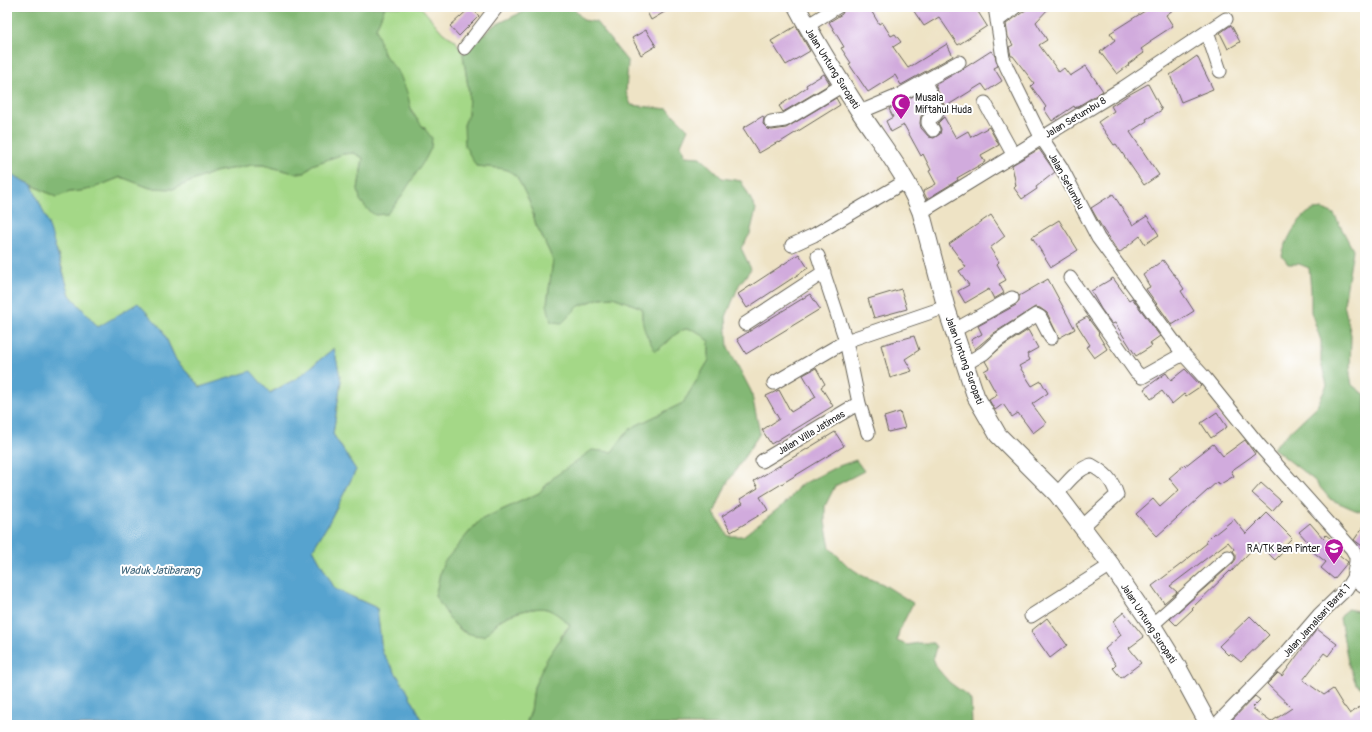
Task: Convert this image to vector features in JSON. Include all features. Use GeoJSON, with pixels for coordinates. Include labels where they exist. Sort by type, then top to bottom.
{"type":"FeatureCollection","features":[{"type":"Feature","properties":{"kind":"main road","name":"Jalan Untung Suropati"},"geometry":{"type":"LineString","coordinates":[[797,7],[843,85],[906,181],[917,201],[953,331],[976,397],[998,435],[1057,494],[1083,526],[1111,565],[1152,625],[1176,664],[1209,725]]}},
{"type":"Feature","properties":{"kind":"street"},"geometry":{"type":"LineString","coordinates":[[465,48],[496,7]]}},
{"type":"Feature","properties":{"kind":"street"},"geometry":{"type":"LineString","coordinates":[[807,26],[837,7]]}},
{"type":"Feature","properties":{"kind":"street","name":"Jalan Setumbu"},"geometry":{"type":"LineString","coordinates":[[995,7],[1003,58],[1041,137],[1061,167],[1098,238],[1183,354]]}},
{"type":"Feature","properties":{"kind":"street"},"geometry":{"type":"LineString","coordinates":[[997,20],[1015,7]]}},
{"type":"Feature","properties":{"kind":"street","name":"Jalan Setumbu 8"},"geometry":{"type":"LineString","coordinates":[[921,212],[1013,154],[1123,88],[1226,19]]}},
{"type":"Feature","properties":{"kind":"street"},"geometry":{"type":"LineString","coordinates":[[1207,32],[1220,71]]}},
{"type":"Feature","properties":{"kind":"street"},"geometry":{"type":"LineString","coordinates":[[860,112],[898,96],[959,62]]}},
{"type":"Feature","properties":{"kind":"street"},"geometry":{"type":"LineString","coordinates":[[925,82],[938,111],[928,120],[928,123],[933,130]]}},
{"type":"Feature","properties":{"kind":"street"},"geometry":{"type":"LineString","coordinates":[[771,122],[785,120],[843,85]]}},
{"type":"Feature","properties":{"kind":"street"},"geometry":{"type":"LineString","coordinates":[[984,103],[1013,154]]}},
{"type":"Feature","properties":{"kind":"street"},"geometry":{"type":"LineString","coordinates":[[792,245],[906,181]]}},
{"type":"Feature","properties":{"kind":"street"},"geometry":{"type":"LineString","coordinates":[[818,256],[846,341],[859,403],[868,433]]}},
{"type":"Feature","properties":{"kind":"street"},"geometry":{"type":"LineString","coordinates":[[745,324],[824,272]]}},
{"type":"Feature","properties":{"kind":"street"},"geometry":{"type":"LineString","coordinates":[[1070,278],[1136,372],[1142,377],[1183,354]]}},
{"type":"Feature","properties":{"kind":"street"},"geometry":{"type":"LineString","coordinates":[[953,331],[1012,298]]}},
{"type":"Feature","properties":{"kind":"street"},"geometry":{"type":"LineString","coordinates":[[774,383],[846,341],[946,306]]}},
{"type":"Feature","properties":{"kind":"street"},"geometry":{"type":"LineString","coordinates":[[965,364],[984,353],[998,340],[1036,315],[1040,317],[1051,338]]}},
{"type":"Feature","properties":{"kind":"street","name":"Jalan Jamalsari Barat 1"},"geometry":{"type":"LineString","coordinates":[[1183,354],[1205,378],[1259,445],[1352,549],[1356,556],[1353,578],[1346,589],[1319,615],[1288,651],[1216,725]]}},
{"type":"Feature","properties":{"kind":"street","name":"Jalan Villa Jatimas"},"geometry":{"type":"LineString","coordinates":[[762,462],[859,403]]}},
{"type":"Feature","properties":{"kind":"street"},"geometry":{"type":"LineString","coordinates":[[1057,494],[1069,480],[1083,468],[1091,465],[1104,472],[1114,484],[1117,495],[1083,526]]}},
{"type":"Feature","properties":{"kind":"street"},"geometry":{"type":"LineString","coordinates":[[1152,625],[1228,557]]}},
{"type":"Feature","properties":{"kind":"street"},"geometry":{"type":"LineString","coordinates":[[1031,616],[1111,565]]}},
{"type":"Feature","properties":{"kind":"street"},"geometry":{"type":"LineString","coordinates":[[1353,578],[1365,587]]}},
{"type":"Feature","properties":{"kind":"green space"},"geometry":{"type":"Polygon","coordinates":[[[7,7],[385,7],[376,28],[383,53],[400,75],[407,92],[412,113],[432,138],[431,148],[401,197],[387,214],[375,215],[367,209],[360,200],[358,189],[363,158],[354,153],[343,154],[312,165],[305,173],[294,173],[263,165],[252,165],[214,172],[173,189],[150,188],[121,177],[91,189],[70,192],[56,197],[7,172],[7,7]]]}},
{"type":"Feature","properties":{"kind":"green space"},"geometry":{"type":"Polygon","coordinates":[[[385,7],[421,7],[443,33],[455,40],[463,54],[469,93],[468,115],[464,125],[476,166],[508,170],[517,176],[530,203],[536,225],[553,260],[547,304],[562,323],[579,306],[600,298],[613,297],[642,308],[642,319],[666,344],[677,333],[687,329],[697,331],[709,341],[709,360],[683,403],[633,427],[625,434],[612,452],[554,477],[539,493],[480,520],[444,563],[440,572],[435,596],[455,625],[463,632],[485,636],[502,619],[511,614],[537,608],[550,610],[570,625],[563,633],[534,687],[531,711],[527,721],[529,725],[425,725],[406,689],[382,652],[377,608],[335,589],[313,549],[327,526],[356,470],[333,434],[341,381],[334,348],[299,377],[269,393],[223,381],[200,387],[176,360],[162,329],[98,327],[70,295],[59,257],[32,185],[56,197],[70,192],[91,189],[121,177],[150,188],[173,189],[214,172],[252,165],[263,165],[294,173],[305,173],[312,165],[343,154],[354,153],[363,158],[358,189],[426,129],[415,117],[397,71],[382,51],[376,28],[385,7]]]}},
{"type":"Feature","properties":{"kind":"green space"},"geometry":{"type":"Polygon","coordinates":[[[533,7],[573,7],[583,20],[596,22],[628,62],[626,92],[631,105],[668,109],[688,129],[681,145],[685,156],[700,157],[722,178],[741,181],[756,209],[750,234],[741,248],[751,269],[739,285],[726,317],[728,347],[751,391],[760,433],[726,485],[714,513],[728,536],[743,536],[788,501],[799,486],[836,467],[856,460],[864,471],[835,486],[825,506],[825,522],[830,548],[848,566],[863,576],[883,584],[913,603],[899,631],[897,641],[907,645],[933,643],[936,647],[933,658],[937,668],[949,682],[968,696],[971,701],[972,725],[529,725],[527,721],[531,711],[534,687],[546,660],[570,625],[550,610],[537,608],[511,614],[502,619],[485,636],[475,635],[467,633],[454,624],[435,596],[440,572],[444,562],[480,520],[539,493],[554,477],[592,450],[612,452],[625,434],[633,427],[683,403],[709,360],[709,341],[700,333],[686,329],[680,331],[655,351],[643,326],[642,308],[613,297],[600,298],[579,306],[562,323],[551,322],[547,304],[553,260],[536,225],[530,203],[517,177],[508,170],[476,166],[465,146],[464,125],[468,115],[469,93],[463,54],[493,26],[533,7]]]}},
{"type":"Feature","properties":{"kind":"green space"},"geometry":{"type":"Polygon","coordinates":[[[1323,209],[1334,214],[1353,250],[1344,304],[1351,335],[1350,374],[1352,385],[1365,394],[1365,513],[1330,499],[1314,480],[1273,448],[1317,406],[1327,385],[1321,363],[1321,341],[1311,312],[1309,268],[1299,264],[1288,264],[1282,256],[1289,237],[1301,219],[1312,210],[1323,209]]]}},
{"type":"Feature","properties":{"kind":"green space"},"geometry":{"type":"Polygon","coordinates":[[[1347,609],[1358,611],[1365,616],[1365,690],[1356,684],[1348,662],[1340,618],[1347,609]]]}},
{"type":"Feature","properties":{"kind":"water","name":"Waduk Jatibarang"},"geometry":{"type":"Polygon","coordinates":[[[7,172],[32,185],[47,220],[70,295],[98,327],[138,303],[162,329],[176,360],[200,387],[251,371],[270,393],[299,377],[334,348],[341,381],[333,434],[356,470],[327,526],[313,549],[335,589],[377,608],[382,652],[406,689],[425,725],[7,725],[7,172]]]}},
{"type":"Feature","properties":{"kind":"building"},"geometry":{"type":"Polygon","coordinates":[[[471,7],[479,16],[459,36],[450,26],[471,7]]]}},
{"type":"Feature","properties":{"kind":"building"},"geometry":{"type":"Polygon","coordinates":[[[651,7],[673,7],[651,20],[646,10],[651,7]]]}},
{"type":"Feature","properties":{"kind":"building"},"geometry":{"type":"Polygon","coordinates":[[[845,7],[869,7],[879,24],[882,22],[891,36],[895,34],[901,42],[893,47],[908,68],[947,44],[953,56],[901,85],[895,75],[868,92],[849,64],[851,63],[841,48],[844,47],[829,22],[842,14],[845,7]]]}},
{"type":"Feature","properties":{"kind":"building"},"geometry":{"type":"Polygon","coordinates":[[[911,7],[975,7],[987,26],[958,45],[939,17],[924,26],[911,7]]]}},
{"type":"Feature","properties":{"kind":"building"},"geometry":{"type":"Polygon","coordinates":[[[1030,7],[1050,7],[1036,22],[1047,40],[1039,45],[1059,72],[1064,68],[1070,76],[1086,66],[1103,91],[1075,108],[1074,106],[1052,121],[1044,109],[1046,107],[1031,86],[1034,83],[1013,56],[1011,56],[1009,47],[1013,45],[1008,37],[1006,24],[1030,7]]]}},
{"type":"Feature","properties":{"kind":"building"},"geometry":{"type":"Polygon","coordinates":[[[1151,7],[1177,7],[1166,15],[1173,26],[1150,41],[1151,42],[1141,49],[1144,53],[1117,74],[1100,52],[1115,40],[1110,33],[1151,7]]]}},
{"type":"Feature","properties":{"kind":"building"},"geometry":{"type":"Polygon","coordinates":[[[1231,25],[1240,42],[1228,49],[1220,33],[1231,25]]]}},
{"type":"Feature","properties":{"kind":"building"},"geometry":{"type":"Polygon","coordinates":[[[796,26],[810,51],[786,65],[771,41],[796,26]]]}},
{"type":"Feature","properties":{"kind":"building"},"geometry":{"type":"Polygon","coordinates":[[[646,30],[656,46],[641,55],[632,38],[646,30]]]}},
{"type":"Feature","properties":{"kind":"building"},"geometry":{"type":"Polygon","coordinates":[[[991,51],[995,56],[998,66],[994,68],[1002,81],[987,91],[982,84],[945,107],[935,85],[991,51]]]}},
{"type":"Feature","properties":{"kind":"building"},"geometry":{"type":"Polygon","coordinates":[[[1197,56],[1213,89],[1181,102],[1170,75],[1197,56]]]}},
{"type":"Feature","properties":{"kind":"building"},"geometry":{"type":"Polygon","coordinates":[[[824,74],[830,84],[783,112],[779,106],[807,87],[806,85],[824,74]]]}},
{"type":"Feature","properties":{"kind":"building"},"geometry":{"type":"Polygon","coordinates":[[[1148,84],[1162,110],[1146,119],[1147,121],[1130,132],[1159,175],[1144,185],[1116,144],[1114,145],[1098,122],[1114,111],[1111,106],[1148,84]]]}},
{"type":"Feature","properties":{"kind":"building"},"geometry":{"type":"Polygon","coordinates":[[[921,92],[929,110],[921,116],[920,123],[921,128],[929,137],[934,138],[940,134],[941,129],[938,123],[944,117],[956,138],[968,131],[971,137],[989,127],[999,145],[981,155],[985,162],[957,178],[958,180],[927,199],[923,191],[936,184],[929,171],[931,170],[923,154],[921,156],[904,125],[891,132],[886,121],[893,117],[889,109],[921,92]]]}},
{"type":"Feature","properties":{"kind":"building"},"geometry":{"type":"Polygon","coordinates":[[[836,98],[840,105],[779,143],[778,142],[759,153],[743,128],[763,116],[763,124],[768,129],[772,130],[786,128],[836,98]]]}},
{"type":"Feature","properties":{"kind":"building"},"geometry":{"type":"Polygon","coordinates":[[[1039,149],[1055,172],[1036,187],[1037,189],[1022,199],[1014,188],[1016,186],[1012,165],[1039,149]]]}},
{"type":"Feature","properties":{"kind":"building"},"geometry":{"type":"Polygon","coordinates":[[[1113,194],[1133,225],[1147,216],[1159,235],[1145,244],[1140,236],[1119,253],[1091,208],[1113,194]]]}},
{"type":"Feature","properties":{"kind":"building"},"geometry":{"type":"Polygon","coordinates":[[[991,215],[1005,236],[990,248],[999,262],[997,264],[1006,280],[999,284],[1004,293],[994,299],[989,289],[965,303],[958,291],[969,285],[959,271],[966,267],[949,244],[991,215]]]}},
{"type":"Feature","properties":{"kind":"building"},"geometry":{"type":"Polygon","coordinates":[[[1059,220],[1078,250],[1051,267],[1032,237],[1059,220]]]}},
{"type":"Feature","properties":{"kind":"building"},"geometry":{"type":"Polygon","coordinates":[[[799,254],[808,268],[747,308],[738,294],[799,254]]]}},
{"type":"Feature","properties":{"kind":"building"},"geometry":{"type":"Polygon","coordinates":[[[1163,260],[1184,289],[1181,291],[1194,311],[1172,325],[1146,289],[1150,287],[1143,275],[1163,260]]]}},
{"type":"Feature","properties":{"kind":"building"},"geometry":{"type":"Polygon","coordinates":[[[1113,278],[1129,300],[1132,298],[1160,336],[1150,343],[1152,346],[1136,356],[1115,323],[1112,324],[1101,309],[1091,291],[1113,278]]]}},
{"type":"Feature","properties":{"kind":"building"},"geometry":{"type":"Polygon","coordinates":[[[1048,279],[1075,329],[1059,338],[1047,313],[1040,308],[1035,307],[994,333],[975,349],[971,340],[982,334],[978,326],[1016,305],[1019,302],[1019,296],[1048,279]]]}},
{"type":"Feature","properties":{"kind":"building"},"geometry":{"type":"Polygon","coordinates":[[[901,289],[907,309],[874,318],[868,299],[901,289]]]}},
{"type":"Feature","properties":{"kind":"building"},"geometry":{"type":"Polygon","coordinates":[[[810,294],[820,309],[746,354],[737,339],[810,294]]]}},
{"type":"Feature","properties":{"kind":"building"},"geometry":{"type":"Polygon","coordinates":[[[1087,317],[1099,333],[1098,334],[1107,349],[1094,358],[1086,347],[1090,345],[1076,323],[1087,317]]]}},
{"type":"Feature","properties":{"kind":"building"},"geometry":{"type":"Polygon","coordinates":[[[1028,330],[1038,348],[1027,354],[1030,360],[1019,366],[1032,386],[1041,381],[1048,393],[1032,404],[1046,423],[1033,433],[1018,413],[1012,417],[1003,404],[995,410],[989,400],[997,395],[984,371],[989,368],[985,361],[1003,346],[1028,330]]]}},
{"type":"Feature","properties":{"kind":"building"},"geometry":{"type":"Polygon","coordinates":[[[914,336],[919,350],[905,359],[912,371],[890,378],[881,345],[914,336]]]}},
{"type":"Feature","properties":{"kind":"building"},"geometry":{"type":"Polygon","coordinates":[[[816,368],[825,384],[821,387],[833,406],[771,444],[762,430],[779,419],[766,396],[779,390],[791,412],[816,397],[803,375],[816,368]]]}},
{"type":"Feature","properties":{"kind":"building"},"geometry":{"type":"Polygon","coordinates":[[[1185,369],[1201,386],[1186,396],[1184,394],[1172,404],[1162,391],[1151,399],[1144,389],[1166,373],[1171,380],[1185,369]]]}},
{"type":"Feature","properties":{"kind":"building"},"geometry":{"type":"Polygon","coordinates":[[[900,412],[905,428],[888,432],[884,417],[900,412]]]}},
{"type":"Feature","properties":{"kind":"building"},"geometry":{"type":"Polygon","coordinates":[[[1217,412],[1227,427],[1211,438],[1201,423],[1217,412]]]}},
{"type":"Feature","properties":{"kind":"building"},"geometry":{"type":"Polygon","coordinates":[[[835,432],[844,446],[760,497],[768,510],[731,532],[722,516],[743,503],[740,499],[758,488],[754,481],[835,432]]]}},
{"type":"Feature","properties":{"kind":"building"},"geometry":{"type":"Polygon","coordinates":[[[1245,440],[1255,454],[1231,471],[1234,476],[1219,485],[1217,482],[1157,536],[1136,514],[1153,499],[1160,507],[1179,490],[1169,478],[1213,444],[1223,456],[1245,440]]]}},
{"type":"Feature","properties":{"kind":"building"},"geometry":{"type":"Polygon","coordinates":[[[1261,483],[1281,501],[1272,511],[1252,493],[1261,483]]]}},
{"type":"Feature","properties":{"kind":"building"},"geometry":{"type":"Polygon","coordinates":[[[1267,513],[1292,538],[1282,548],[1285,550],[1275,560],[1258,543],[1231,572],[1230,571],[1176,625],[1170,619],[1233,563],[1236,559],[1236,555],[1233,551],[1234,549],[1228,542],[1170,586],[1177,592],[1164,603],[1152,586],[1207,543],[1206,541],[1214,533],[1215,534],[1234,519],[1246,534],[1267,513]]]}},
{"type":"Feature","properties":{"kind":"building"},"geometry":{"type":"Polygon","coordinates":[[[1310,523],[1323,538],[1326,535],[1337,544],[1332,549],[1348,562],[1334,579],[1321,568],[1326,562],[1312,551],[1314,549],[1299,532],[1310,523]]]}},
{"type":"Feature","properties":{"kind":"building"},"geometry":{"type":"Polygon","coordinates":[[[1365,524],[1365,548],[1354,540],[1365,524]]]}},
{"type":"Feature","properties":{"kind":"building"},"geometry":{"type":"Polygon","coordinates":[[[1124,612],[1144,637],[1129,648],[1141,663],[1121,678],[1113,668],[1116,665],[1105,649],[1121,635],[1113,621],[1124,612]]]}},
{"type":"Feature","properties":{"kind":"building"},"geometry":{"type":"Polygon","coordinates":[[[1250,616],[1269,635],[1241,662],[1230,653],[1228,655],[1219,646],[1250,616]]]}},
{"type":"Feature","properties":{"kind":"building"},"geometry":{"type":"Polygon","coordinates":[[[1047,618],[1067,645],[1050,658],[1031,631],[1047,618]]]}},
{"type":"Feature","properties":{"kind":"building"},"geometry":{"type":"Polygon","coordinates":[[[1317,629],[1337,644],[1328,656],[1324,653],[1303,680],[1324,695],[1333,689],[1350,714],[1365,703],[1365,725],[1231,725],[1229,723],[1255,696],[1260,700],[1252,708],[1271,722],[1292,708],[1267,684],[1278,673],[1282,676],[1317,629]]]}},
{"type":"Feature","properties":{"kind":"place","name":"Musala Miftahul Huda"},"geometry":{"type":"Point","coordinates":[901,120]}},
{"type":"Feature","properties":{"kind":"place","name":"RA/TK Ben Pinter"},"geometry":{"type":"Point","coordinates":[1334,565]}}]}
